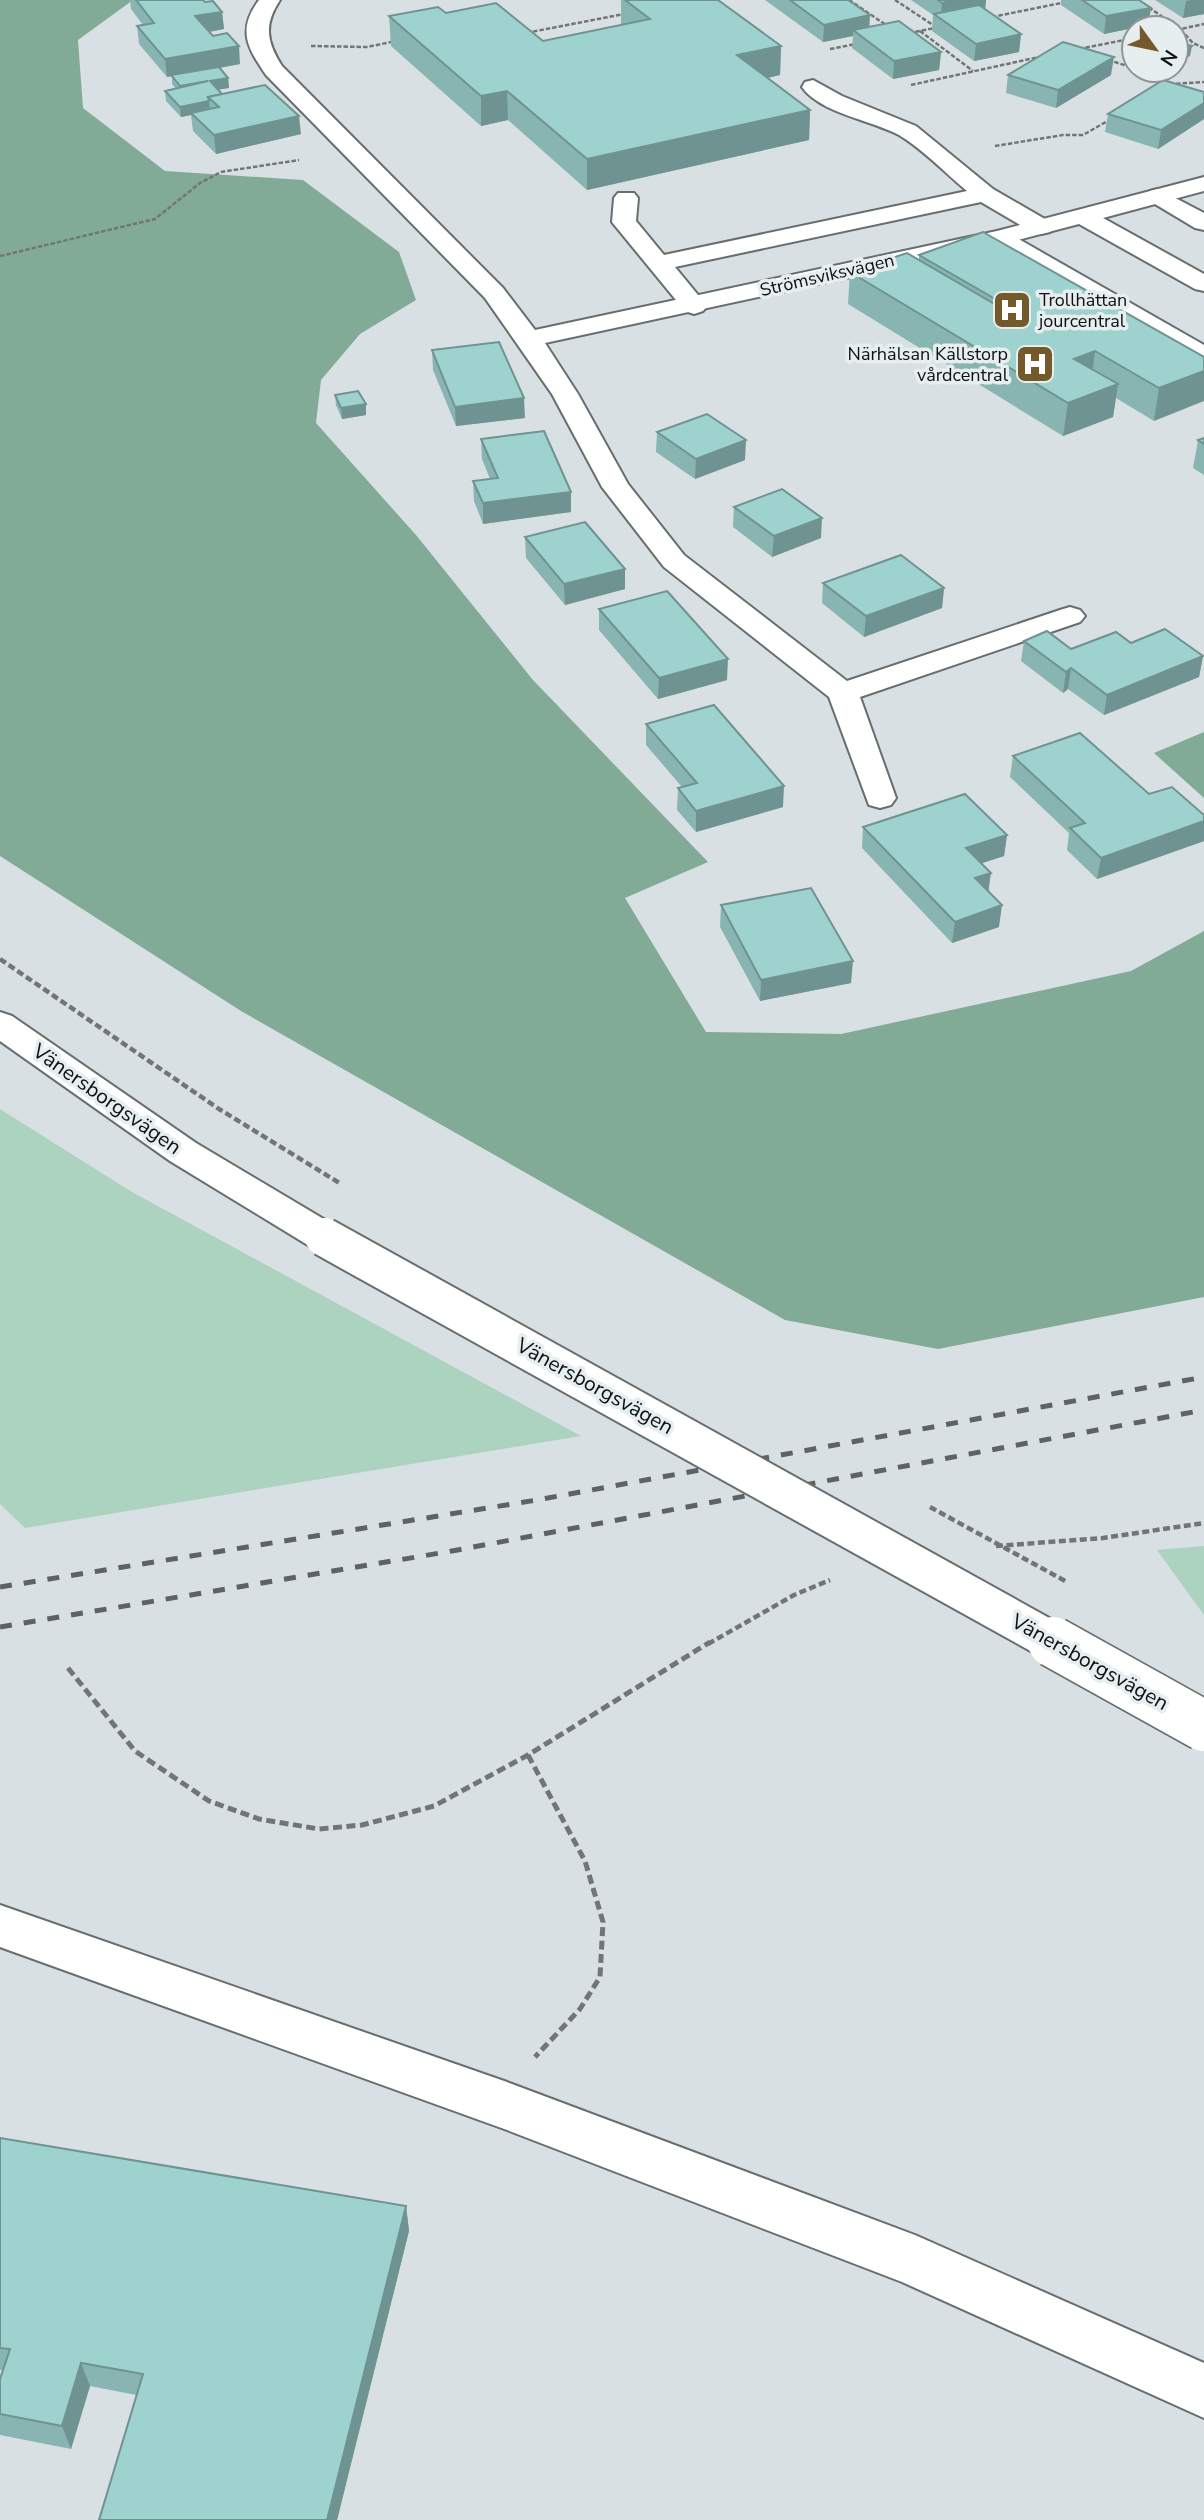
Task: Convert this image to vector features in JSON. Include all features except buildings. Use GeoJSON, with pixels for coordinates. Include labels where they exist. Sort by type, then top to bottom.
{"type":"FeatureCollection","features":[{"type":"Feature","properties":{"kind":"street"},"geometry":{"type":"LineString","coordinates":[[270,0],[258,13],[256,32],[259,49],[274,71],[494,293],[529,339],[565,394],[616,487],[674,561],[843,693],[880,798]]}},
{"type":"Feature","properties":{"kind":"street"},"geometry":{"type":"LineString","coordinates":[[813,87],[834,101],[908,131],[985,194],[1041,228]]}},
{"type":"Feature","properties":{"kind":"street","name":"Strömsviksvägen"},"geometry":{"type":"LineString","coordinates":[[529,339],[694,306],[853,268],[999,238],[1204,184]]}},
{"type":"Feature","properties":{"kind":"street"},"geometry":{"type":"LineString","coordinates":[[661,263],[985,194]]}},
{"type":"Feature","properties":{"kind":"street"},"geometry":{"type":"LineString","coordinates":[[1158,196],[1204,223]]}},
{"type":"Feature","properties":{"kind":"street"},"geometry":{"type":"LineString","coordinates":[[626,198],[624,222],[661,263],[694,306]]}},
{"type":"Feature","properties":{"kind":"street"},"geometry":{"type":"LineString","coordinates":[[1083,216],[1204,284]]}},
{"type":"Feature","properties":{"kind":"street"},"geometry":{"type":"LineString","coordinates":[[999,238],[1015,250],[1204,356]]}},
{"type":"Feature","properties":{"kind":"street"},"geometry":{"type":"LineString","coordinates":[[843,693],[1070,616]]}},
{"type":"Feature","properties":{"kind":"street","name":"Vänersborgsvägen"},"geometry":{"type":"LineString","coordinates":[[0,1024],[183,1152],[324,1237],[1204,1726]]}},
{"type":"Feature","properties":{"kind":"street"},"geometry":{"type":"LineString","coordinates":[[0,1926],[507,2106],[915,2261],[1204,2391]]}},
{"type":"Feature","properties":{"kind":"path"},"geometry":{"type":"LineString","coordinates":[[849,0],[890,28]]}},
{"type":"Feature","properties":{"kind":"path"},"geometry":{"type":"LineString","coordinates":[[895,0],[936,28],[901,35]]}},
{"type":"Feature","properties":{"kind":"path"},"geometry":{"type":"LineString","coordinates":[[987,18],[1076,0]]}},
{"type":"Feature","properties":{"kind":"path"},"geometry":{"type":"LineString","coordinates":[[1138,0],[1157,14]]}},
{"type":"Feature","properties":{"kind":"path"},"geometry":{"type":"LineString","coordinates":[[519,26],[531,32],[633,12]]}},
{"type":"Feature","properties":{"kind":"path"},"geometry":{"type":"LineString","coordinates":[[920,31],[974,71]]}},
{"type":"Feature","properties":{"kind":"path"},"geometry":{"type":"LineString","coordinates":[[259,49],[299,46],[367,47],[405,39]]}},
{"type":"Feature","properties":{"kind":"path"},"geometry":{"type":"LineString","coordinates":[[1086,53],[1075,50],[1120,41]]}},
{"type":"Feature","properties":{"kind":"path"},"geometry":{"type":"LineString","coordinates":[[813,87],[782,58],[861,43]]}},
{"type":"Feature","properties":{"kind":"path"},"geometry":{"type":"LineString","coordinates":[[834,101],[1050,55]]}},
{"type":"Feature","properties":{"kind":"path"},"geometry":{"type":"LineString","coordinates":[[1097,56],[1120,63]]}},
{"type":"Feature","properties":{"kind":"path"},"geometry":{"type":"LineString","coordinates":[[1161,90],[1170,84]]}},
{"type":"Feature","properties":{"kind":"path"},"geometry":{"type":"LineString","coordinates":[[940,158],[1063,135],[1083,135],[1116,116]]}},
{"type":"Feature","properties":{"kind":"path"},"geometry":{"type":"LineString","coordinates":[[0,256],[155,219],[200,183],[221,172],[355,151]]}},
{"type":"Feature","properties":{"kind":"path"},"geometry":{"type":"LineString","coordinates":[[0,959],[219,1109],[342,1184]]}},
{"type":"Feature","properties":{"kind":"path"},"geometry":{"type":"LineString","coordinates":[[984,1549],[1103,1538],[1204,1522]]}},
{"type":"Feature","properties":{"kind":"path"},"geometry":{"type":"LineString","coordinates":[[68,1668],[135,1751],[209,1801],[259,1819],[318,1829],[362,1825],[434,1806],[528,1755],[732,1629],[794,1595],[842,1575]]}},
{"type":"Feature","properties":{"kind":"path"},"geometry":{"type":"LineString","coordinates":[[507,2106],[525,2067],[580,2009],[600,1978],[603,1922],[585,1861],[528,1755]]}},
{"type":"Feature","properties":{"kind":"green space"},"geometry":{"type":"Polygon","coordinates":[[[0,0],[133,0],[78,40],[83,108],[165,171],[303,180],[399,252],[416,300],[360,334],[321,380],[316,423],[416,535],[533,680],[708,862],[625,898],[706,1032],[841,1034],[1131,971],[1204,931],[1204,1297],[938,1349],[785,1320],[241,1011],[0,856],[0,0]]]}},
{"type":"Feature","properties":{"kind":"green space"},"geometry":{"type":"Polygon","coordinates":[[[1204,732],[1204,798],[1154,753],[1204,732]]]}},
{"type":"Feature","properties":{"kind":"green space"},"geometry":{"type":"Polygon","coordinates":[[[0,1109],[132,1192],[581,1436],[25,1528],[0,1504],[0,1109]]]}},
{"type":"Feature","properties":{"kind":"green space"},"geometry":{"type":"Polygon","coordinates":[[[1204,1546],[1204,1615],[1157,1550],[1204,1546]]]}},
{"type":"Feature","properties":{"kind":"railway"},"geometry":{"type":"LineString","coordinates":[[0,1587],[537,1500],[1204,1377]]}},
{"type":"Feature","properties":{"kind":"railway"},"geometry":{"type":"LineString","coordinates":[[0,1627],[452,1551],[1204,1410]]}},
{"type":"Feature","properties":{"kind":"place","name":"Trollhättan jourcentral"},"geometry":{"type":"Point","coordinates":[1012,310]}},
{"type":"Feature","properties":{"kind":"place","name":"Närhälsan Källstorp vårdcentral"},"geometry":{"type":"Point","coordinates":[1035,364]}}]}
